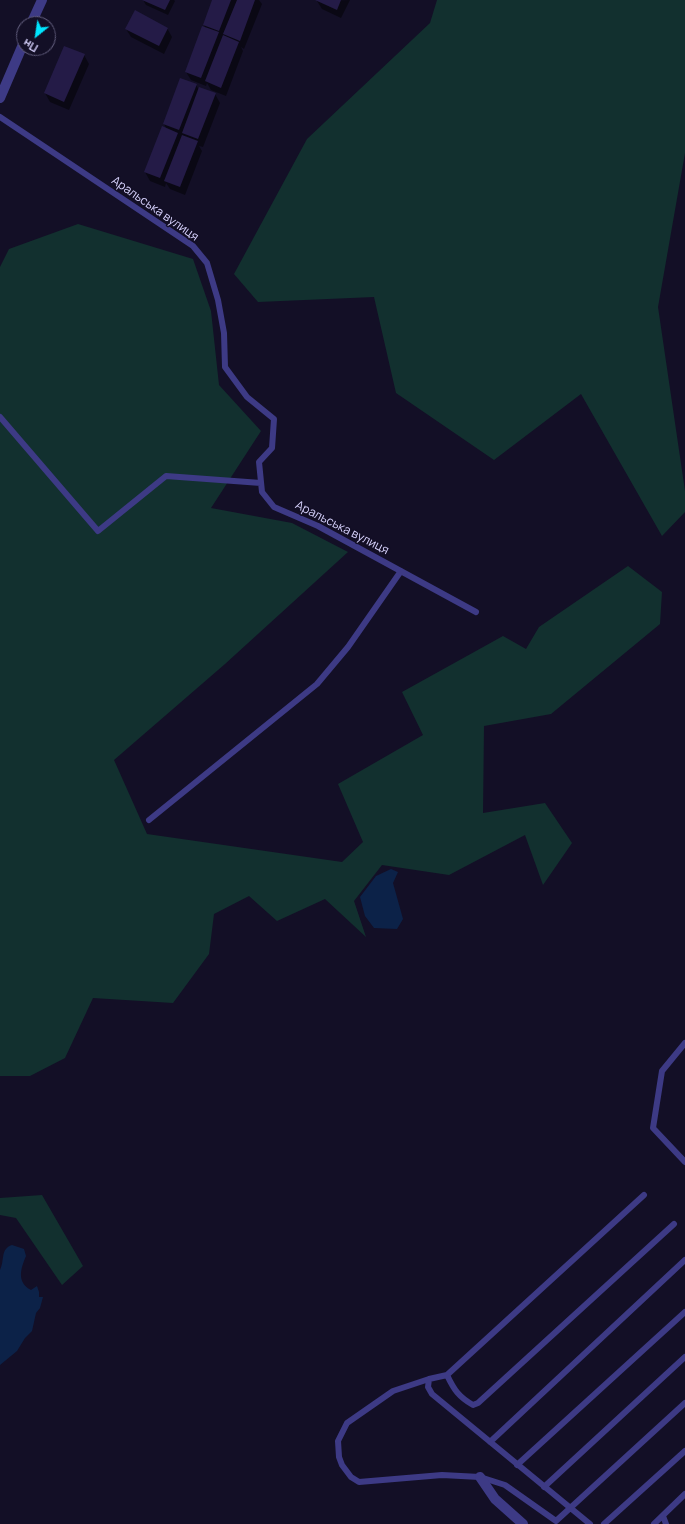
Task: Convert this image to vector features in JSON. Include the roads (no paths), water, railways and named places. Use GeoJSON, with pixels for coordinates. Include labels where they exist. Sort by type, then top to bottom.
{"type":"FeatureCollection","features":[{"type":"Feature","properties":{"kind":"street"},"geometry":{"type":"LineString","coordinates":[[35,16],[42,0]]}},
{"type":"Feature","properties":{"kind":"street"},"geometry":{"type":"LineString","coordinates":[[0,98],[18,56]]}},
{"type":"Feature","properties":{"kind":"street"},"geometry":{"type":"LineString","coordinates":[[480,1477],[495,1499],[523,1524]]}},
{"type":"Feature","properties":{"kind":"lane","name":"Аральська вулиця"},"geometry":{"type":"LineString","coordinates":[[0,117],[193,246],[207,263],[218,300],[224,333],[225,367],[247,397],[274,419],[272,448],[259,462],[262,492],[274,507],[318,526],[476,612]]}},
{"type":"Feature","properties":{"kind":"lane"},"geometry":{"type":"LineString","coordinates":[[0,417],[98,531],[166,476],[261,483]]}},
{"type":"Feature","properties":{"kind":"lane"},"geometry":{"type":"LineString","coordinates":[[148,820],[317,684],[348,647],[401,571]]}},
{"type":"Feature","properties":{"kind":"lane"},"geometry":{"type":"LineString","coordinates":[[685,1043],[662,1071],[653,1128],[685,1162]]}},
{"type":"Feature","properties":{"kind":"lane"},"geometry":{"type":"LineString","coordinates":[[644,1195],[447,1375],[429,1379],[393,1391],[348,1423],[338,1441],[339,1457],[342,1465],[351,1477],[359,1482],[442,1476],[480,1477],[504,1485],[556,1521],[685,1403]]}},
{"type":"Feature","properties":{"kind":"lane"},"geometry":{"type":"LineString","coordinates":[[447,1375],[455,1391],[473,1405],[478,1403],[674,1224]]}},
{"type":"Feature","properties":{"kind":"lane"},"geometry":{"type":"LineString","coordinates":[[490,1442],[685,1260]]}},
{"type":"Feature","properties":{"kind":"lane"},"geometry":{"type":"LineString","coordinates":[[517,1465],[685,1312]]}},
{"type":"Feature","properties":{"kind":"lane"},"geometry":{"type":"LineString","coordinates":[[544,1487],[685,1358]]}},
{"type":"Feature","properties":{"kind":"lane"},"geometry":{"type":"LineString","coordinates":[[429,1379],[428,1387],[432,1394],[590,1524]]}},
{"type":"Feature","properties":{"kind":"lane"},"geometry":{"type":"LineString","coordinates":[[604,1524],[685,1451]]}},
{"type":"Feature","properties":{"kind":"lane"},"geometry":{"type":"LineString","coordinates":[[654,1524],[685,1494]]}},
{"type":"Feature","properties":{"kind":"lane"},"geometry":{"type":"LineString","coordinates":[[663,1516],[666,1524]]}},
{"type":"Feature","properties":{"kind":"water"},"geometry":{"type":"Polygon","coordinates":[[[391,869],[398,872],[393,883],[403,919],[397,929],[374,928],[365,916],[360,897],[376,876],[391,869]]]}},
{"type":"Feature","properties":{"kind":"water"},"geometry":{"type":"Polygon","coordinates":[[[12,1245],[24,1249],[26,1256],[21,1270],[23,1283],[31,1290],[37,1286],[39,1297],[43,1297],[40,1308],[36,1313],[32,1331],[25,1338],[17,1351],[0,1365],[0,1270],[4,1252],[12,1245]]]}}]}
